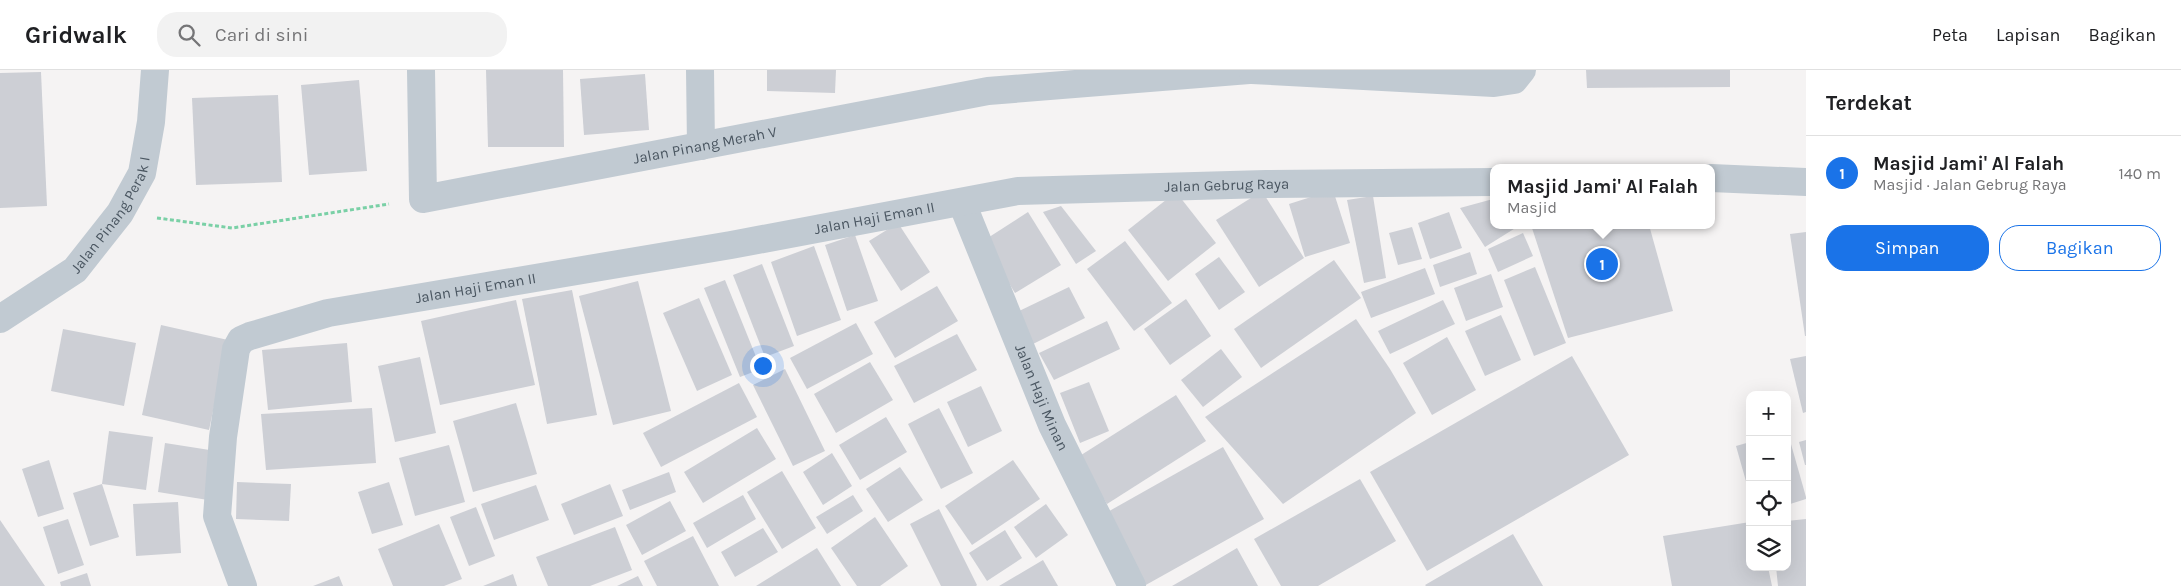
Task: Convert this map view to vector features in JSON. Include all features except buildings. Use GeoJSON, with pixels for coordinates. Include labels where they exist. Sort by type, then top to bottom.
{"type":"FeatureCollection","features":[{"type":"Feature","properties":{"kind":"street","name":"Jalan Pinang Perak I"},"geometry":{"type":"LineString","coordinates":[[0,319],[75,270],[120,213],[142,173],[151,122],[155,70]]}},
{"type":"Feature","properties":{"kind":"street"},"geometry":{"type":"LineString","coordinates":[[421,70],[423,198]]}},
{"type":"Feature","properties":{"kind":"street"},"geometry":{"type":"LineString","coordinates":[[700,70],[701,146]]}},
{"type":"Feature","properties":{"kind":"street","name":"Jalan Pinang Merah V"},"geometry":{"type":"LineString","coordinates":[[423,198],[701,146],[988,81],[1250,70],[1494,83],[1514,80],[1522,70]]}},
{"type":"Feature","properties":{"kind":"street"},"geometry":{"type":"LineString","coordinates":[[1715,178],[1806,182]]}},
{"type":"Feature","properties":{"kind":"street","name":"Jalan Gebrug Raya"},"geometry":{"type":"LineString","coordinates":[[962,203],[1018,191],[1266,184],[1490,182]]}},
{"type":"Feature","properties":{"kind":"street","name":"Jalan Haji Eman II"},"geometry":{"type":"LineString","coordinates":[[243,586],[218,516],[223,437],[236,349],[241,340],[328,313],[730,245],[962,203]]}},
{"type":"Feature","properties":{"kind":"street","name":"Jalan Haji Minan"},"geometry":{"type":"LineString","coordinates":[[962,203],[1052,425],[1132,586]]}},
{"type":"Feature","properties":{"kind":"path"},"geometry":{"type":"LineString","coordinates":[[120,213],[232,228],[423,198]]}},
{"type":"Feature","properties":{"kind":"place","name":"Masjid Jami' Al Falah"},"geometry":{"type":"Point","coordinates":[1602,264]}}]}
